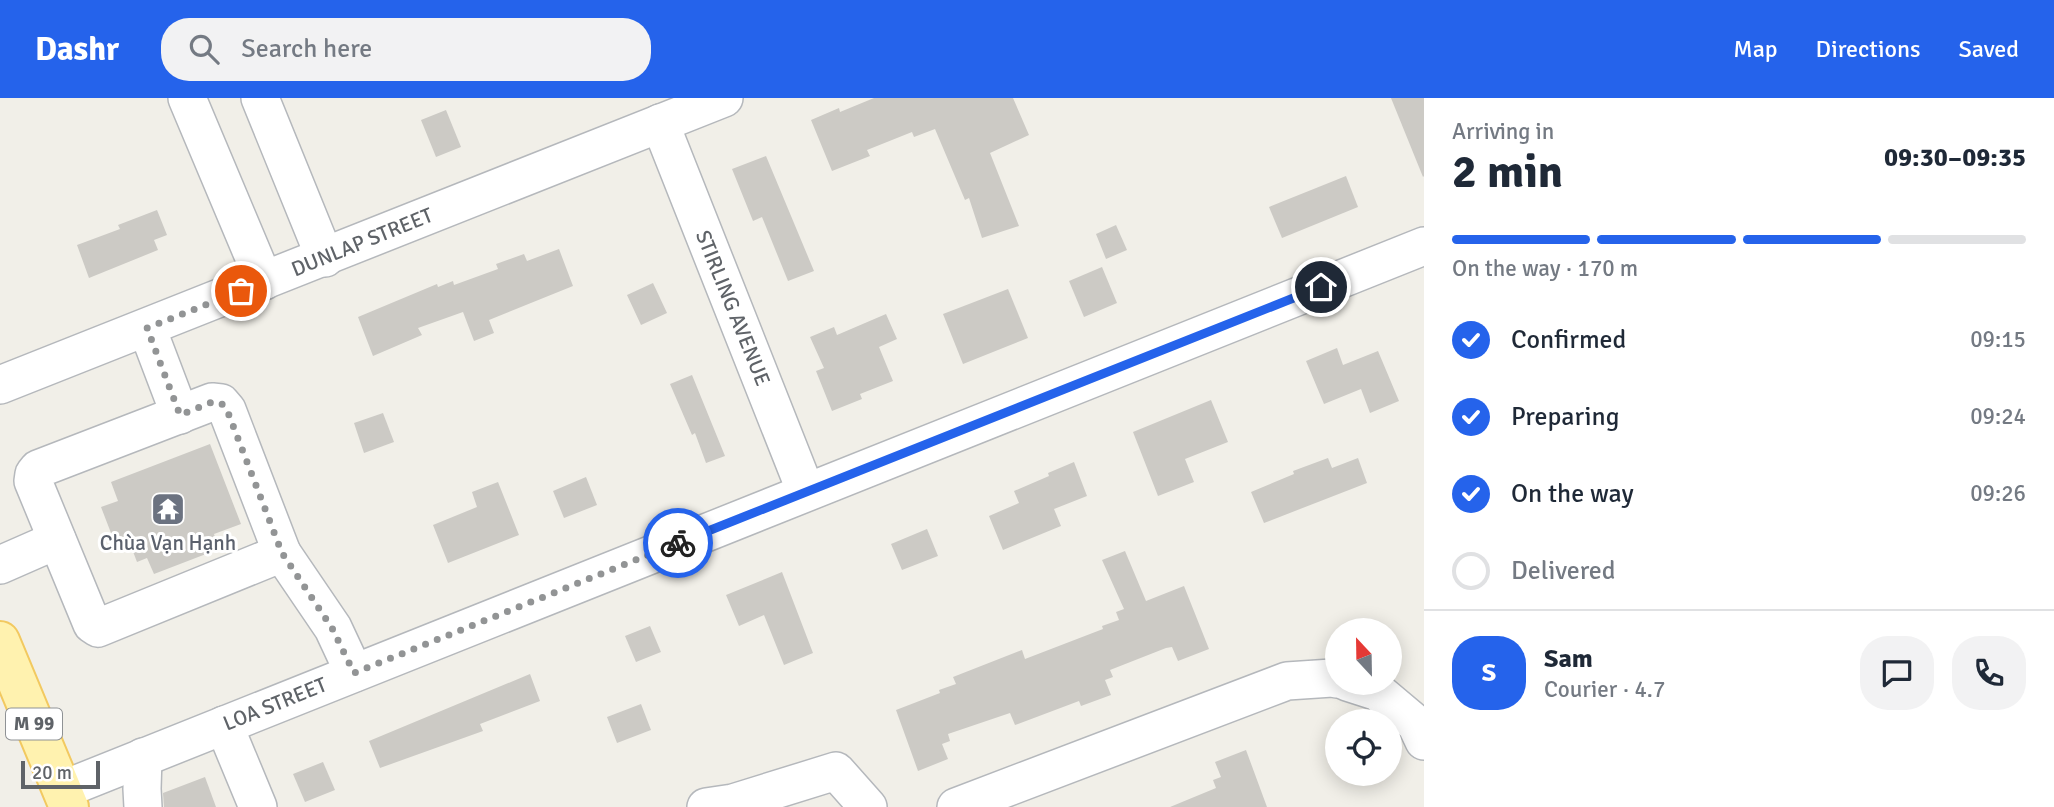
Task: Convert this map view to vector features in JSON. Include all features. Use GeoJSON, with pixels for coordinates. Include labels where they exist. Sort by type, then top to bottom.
{"type":"FeatureCollection","features":[{"type":"Feature","properties":{"kind":"main road","name":"M 99"},"geometry":{"type":"LineString","coordinates":[[0,641],[8,683],[66,798]]}},
{"type":"Feature","properties":{"kind":"street"},"geometry":{"type":"LineString","coordinates":[[187,98],[264,281]]}},
{"type":"Feature","properties":{"kind":"street"},"geometry":{"type":"LineString","coordinates":[[260,98],[325,258]]}},
{"type":"Feature","properties":{"kind":"street","name":"DUNLAP STREET"},"geometry":{"type":"LineString","coordinates":[[3,376],[147,328],[724,98]]}},
{"type":"Feature","properties":{"kind":"street","name":"STIRLING AVENUE"},"geometry":{"type":"LineString","coordinates":[[660,123],[806,492]]}},
{"type":"Feature","properties":{"kind":"street","name":"LOA STREET"},"geometry":{"type":"LineString","coordinates":[[66,798],[143,757],[1424,246]]}},
{"type":"Feature","properties":{"kind":"street"},"geometry":{"type":"LineString","coordinates":[[147,328],[180,415]]}},
{"type":"Feature","properties":{"kind":"street"},"geometry":{"type":"LineString","coordinates":[[282,553],[98,628],[92,624],[57,540],[33,481],[34,474],[38,469],[212,402],[221,403],[227,410],[282,553],[332,628],[354,673]]}},
{"type":"Feature","properties":{"kind":"street"},"geometry":{"type":"LineString","coordinates":[[0,565],[57,540]]}},
{"type":"Feature","properties":{"kind":"street"},"geometry":{"type":"LineString","coordinates":[[956,807],[1287,681],[1325,678]]}},
{"type":"Feature","properties":{"kind":"street"},"geometry":{"type":"LineString","coordinates":[[1382,695],[1416,724],[1424,741]]}},
{"type":"Feature","properties":{"kind":"street"},"geometry":{"type":"LineString","coordinates":[[224,725],[258,807]]}},
{"type":"Feature","properties":{"kind":"street"},"geometry":{"type":"LineString","coordinates":[[143,757],[143,807]]}},
{"type":"Feature","properties":{"kind":"street"},"geometry":{"type":"LineString","coordinates":[[706,807],[733,803],[836,771],[868,807]]}},
{"type":"Feature","properties":{"kind":"building"},"geometry":{"type":"Polygon","coordinates":[[[874,98],[1013,98],[1029,135],[990,153],[1019,226],[982,238],[969,198],[965,200],[935,129],[914,137],[912,132],[867,150],[870,156],[832,171],[811,120],[874,98]]]}},
{"type":"Feature","properties":{"kind":"building"},"geometry":{"type":"Polygon","coordinates":[[[1391,98],[1424,98],[1423,177],[1391,98]]]}},
{"type":"Feature","properties":{"kind":"building"},"geometry":{"type":"Polygon","coordinates":[[[446,110],[461,147],[436,157],[421,120],[446,110]]]}},
{"type":"Feature","properties":{"kind":"building"},"geometry":{"type":"Polygon","coordinates":[[[766,156],[814,271],[788,281],[762,217],[753,221],[732,169],[766,156]]]}},
{"type":"Feature","properties":{"kind":"building"},"geometry":{"type":"Polygon","coordinates":[[[1346,176],[1358,207],[1282,238],[1269,207],[1346,176]]]}},
{"type":"Feature","properties":{"kind":"building"},"geometry":{"type":"Polygon","coordinates":[[[157,210],[167,235],[154,240],[158,250],[89,278],[77,245],[120,229],[118,225],[157,210]]]}},
{"type":"Feature","properties":{"kind":"building"},"geometry":{"type":"Polygon","coordinates":[[[1116,225],[1127,250],[1106,259],[1096,234],[1116,225]]]}},
{"type":"Feature","properties":{"kind":"building"},"geometry":{"type":"Polygon","coordinates":[[[559,249],[573,286],[489,320],[494,333],[474,341],[463,312],[418,328],[422,335],[373,356],[358,317],[437,284],[438,287],[453,281],[454,285],[498,269],[496,264],[524,254],[527,261],[559,249]]]}},
{"type":"Feature","properties":{"kind":"building"},"geometry":{"type":"Polygon","coordinates":[[[1102,267],[1117,303],[1084,317],[1069,281],[1102,267]]]}},
{"type":"Feature","properties":{"kind":"building"},"geometry":{"type":"Polygon","coordinates":[[[653,283],[667,313],[641,325],[627,295],[653,283]]]}},
{"type":"Feature","properties":{"kind":"building"},"geometry":{"type":"Polygon","coordinates":[[[1008,289],[1028,338],[963,364],[943,314],[1008,289]]]}},
{"type":"Feature","properties":{"kind":"building"},"geometry":{"type":"Polygon","coordinates":[[[886,314],[897,339],[879,347],[893,381],[860,394],[862,399],[832,411],[816,371],[824,368],[810,337],[834,327],[837,335],[886,314]]]}},
{"type":"Feature","properties":{"kind":"building"},"geometry":{"type":"Polygon","coordinates":[[[1337,348],[1343,365],[1378,351],[1399,401],[1370,413],[1361,389],[1324,404],[1306,361],[1337,348]]]}},
{"type":"Feature","properties":{"kind":"building"},"geometry":{"type":"Polygon","coordinates":[[[692,375],[725,456],[706,463],[695,433],[692,435],[670,384],[692,375]]]}},
{"type":"Feature","properties":{"kind":"building"},"geometry":{"type":"Polygon","coordinates":[[[1211,400],[1228,442],[1185,459],[1194,482],[1158,496],[1133,432],[1211,400]]]}},
{"type":"Feature","properties":{"kind":"building"},"geometry":{"type":"Polygon","coordinates":[[[383,413],[394,442],[364,453],[354,423],[383,413]]]}},
{"type":"Feature","properties":{"kind":"building","name":"Chùa Vạn Hạnh"},"geometry":{"type":"Polygon","coordinates":[[[210,444],[241,524],[214,534],[219,549],[154,574],[147,558],[137,562],[129,541],[116,546],[101,507],[118,501],[111,482],[210,444]]]}},
{"type":"Feature","properties":{"kind":"building"},"geometry":{"type":"Polygon","coordinates":[[[1328,458],[1332,468],[1358,458],[1367,483],[1264,523],[1251,492],[1294,474],[1293,471],[1328,458]]]}},
{"type":"Feature","properties":{"kind":"building"},"geometry":{"type":"Polygon","coordinates":[[[1074,462],[1087,496],[1054,509],[1061,526],[1003,550],[989,516],[1019,503],[1014,491],[1074,462]]]}},
{"type":"Feature","properties":{"kind":"building"},"geometry":{"type":"Polygon","coordinates":[[[586,477],[597,505],[564,518],[553,491],[586,477]]]}},
{"type":"Feature","properties":{"kind":"building"},"geometry":{"type":"Polygon","coordinates":[[[498,482],[519,535],[448,563],[433,525],[477,507],[472,492],[498,482]]]}},
{"type":"Feature","properties":{"kind":"building"},"geometry":{"type":"Polygon","coordinates":[[[927,529],[938,556],[902,570],[891,544],[927,529]]]}},
{"type":"Feature","properties":{"kind":"building"},"geometry":{"type":"Polygon","coordinates":[[[1125,551],[1146,601],[1184,586],[1209,649],[1178,661],[1172,647],[1166,648],[1110,670],[1113,677],[1105,680],[1111,695],[1081,706],[1079,701],[1015,725],[1010,713],[948,734],[950,741],[942,744],[948,759],[918,771],[896,710],[956,684],[953,677],[1022,650],[1025,659],[1103,629],[1102,626],[1119,620],[1116,612],[1124,609],[1102,560],[1125,551]]]}},
{"type":"Feature","properties":{"kind":"building"},"geometry":{"type":"Polygon","coordinates":[[[782,572],[813,653],[784,665],[764,615],[739,626],[726,595],[782,572]]]}},
{"type":"Feature","properties":{"kind":"building"},"geometry":{"type":"Polygon","coordinates":[[[650,626],[661,652],[636,662],[625,636],[650,626]]]}},
{"type":"Feature","properties":{"kind":"building"},"geometry":{"type":"Polygon","coordinates":[[[530,674],[540,701],[480,724],[483,731],[380,768],[369,741],[530,674]]]}},
{"type":"Feature","properties":{"kind":"building"},"geometry":{"type":"Polygon","coordinates":[[[641,704],[651,730],[617,743],[607,717],[641,704]]]}},
{"type":"Feature","properties":{"kind":"building"},"geometry":{"type":"Polygon","coordinates":[[[1246,750],[1267,807],[1170,807],[1216,788],[1213,780],[1221,777],[1215,762],[1246,750]]]}},
{"type":"Feature","properties":{"kind":"building"},"geometry":{"type":"Polygon","coordinates":[[[323,762],[335,790],[305,802],[293,774],[323,762]]]}},
{"type":"Feature","properties":{"kind":"building"},"geometry":{"type":"Polygon","coordinates":[[[205,777],[216,807],[164,807],[163,793],[205,777]]]}},
{"type":"Feature","properties":{"kind":"way so far"},"geometry":{"type":"LineString","coordinates":[[241,291],[147,328],[180,415],[212,402],[221,403],[227,410],[282,553],[332,628],[354,673],[678,543]]}},
{"type":"Feature","properties":{"kind":"place","name":"Chùa Vạn Hạnh"},"geometry":{"type":"Point","coordinates":[168,509]}},
{"type":"Feature","properties":{"kind":"route"},"geometry":{"type":"LineString","coordinates":[[678,543],[1321,287]]}}]}
